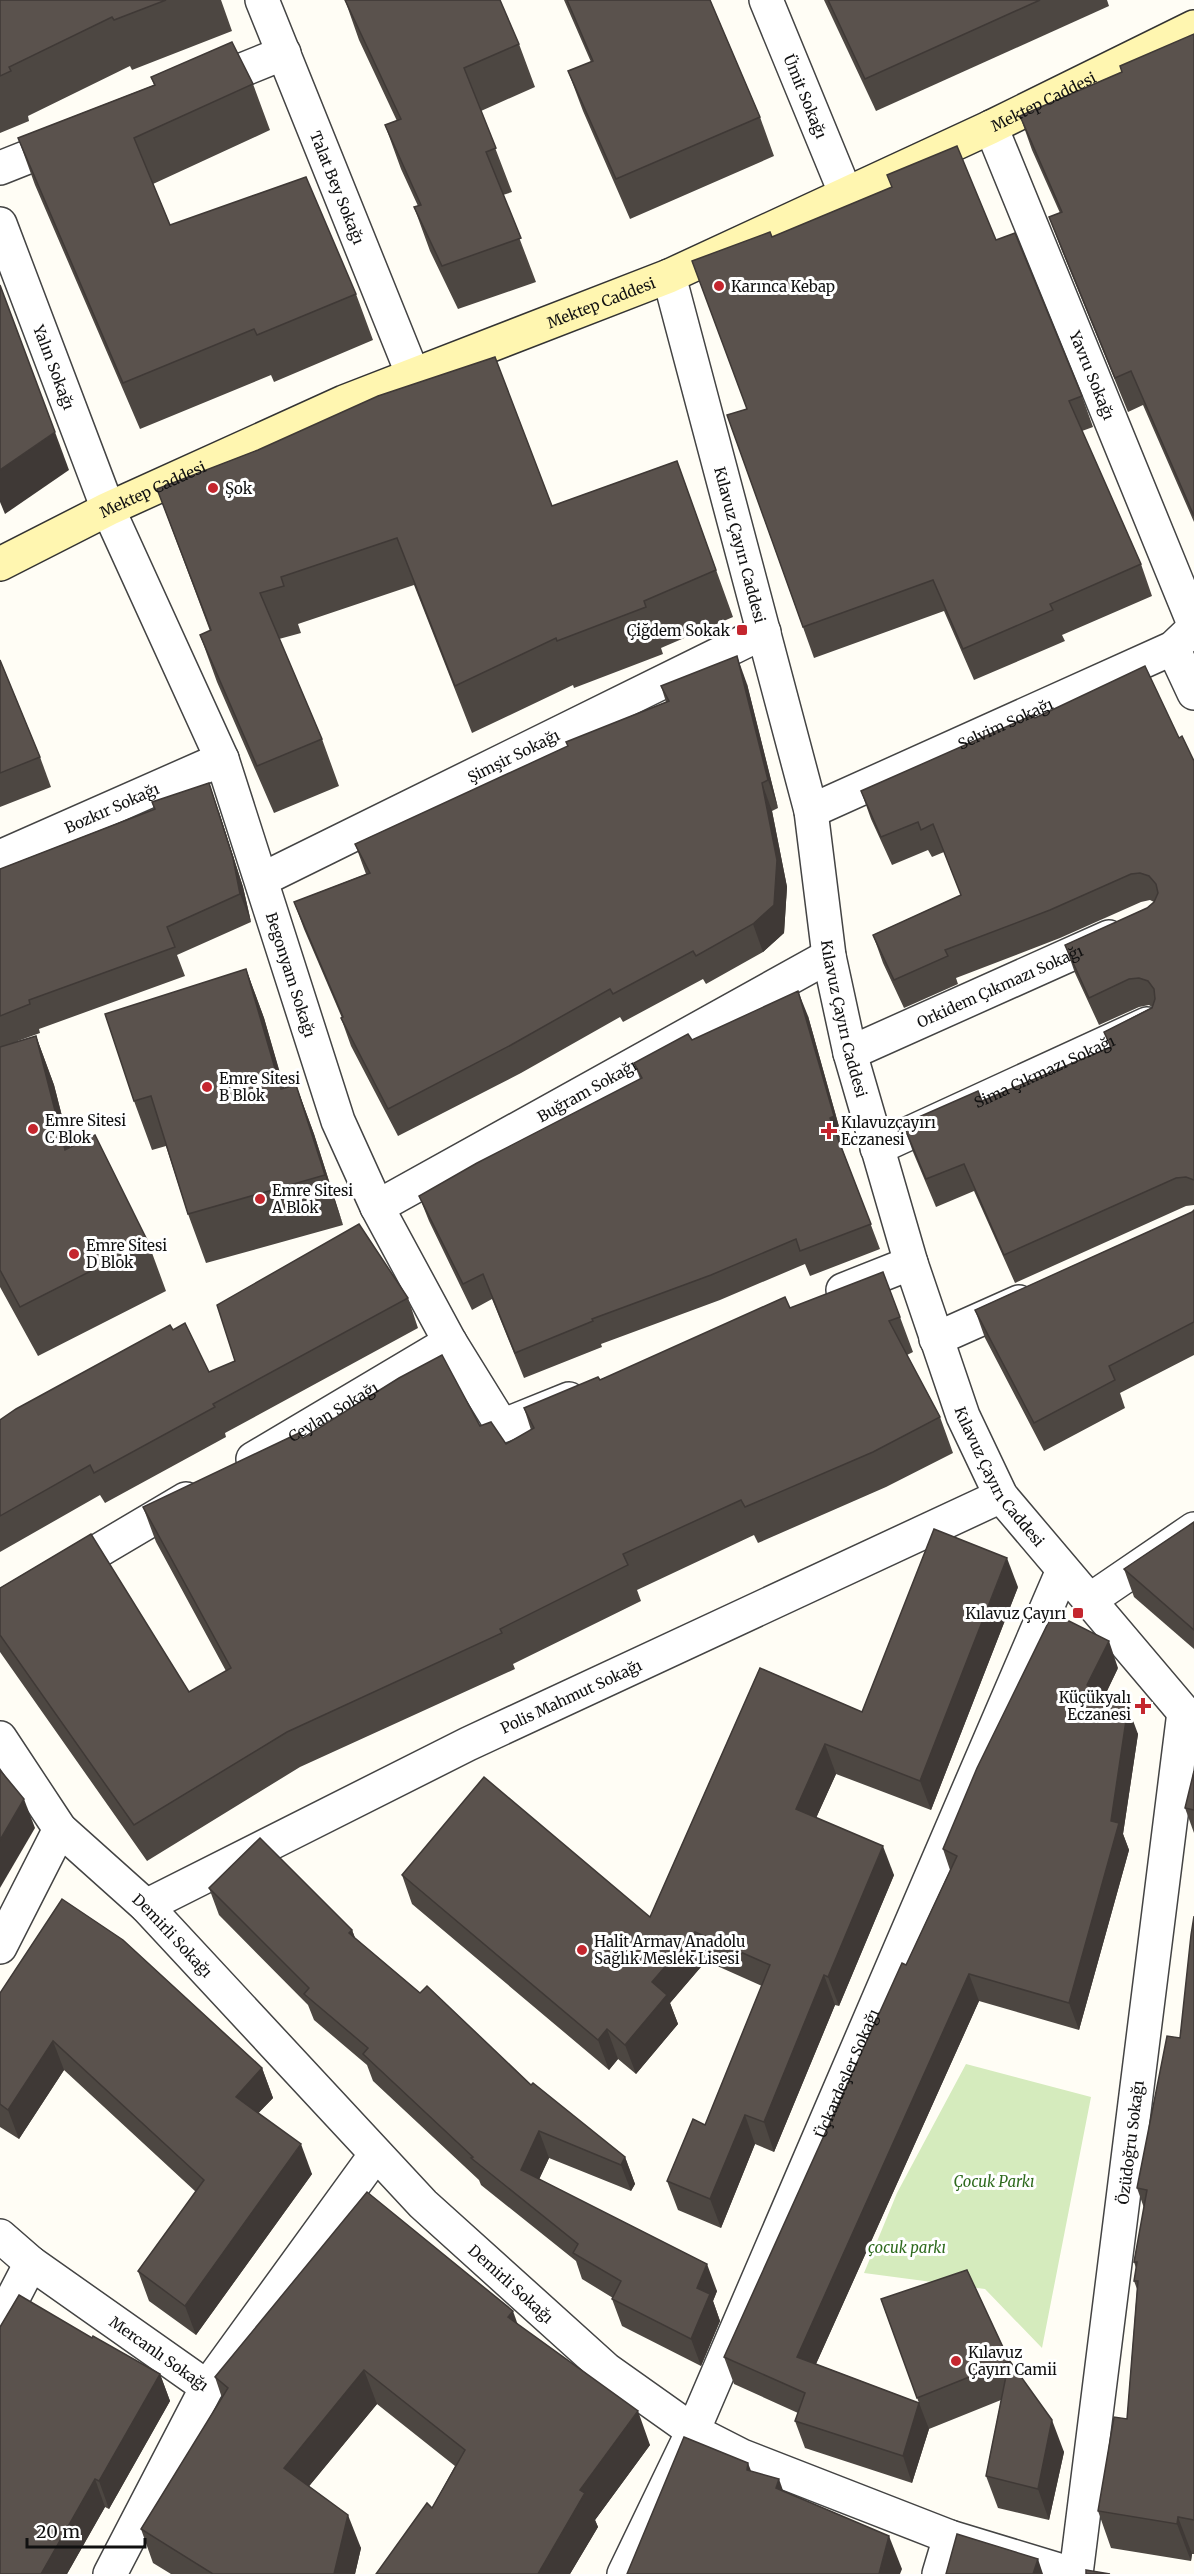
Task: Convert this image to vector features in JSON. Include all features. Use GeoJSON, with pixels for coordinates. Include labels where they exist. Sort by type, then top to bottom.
{"type":"FeatureCollection","features":[{"type":"Feature","properties":{"kind":"street","name":"Talat Bey Sokağı"},"geometry":{"type":"LineString","coordinates":[[262,0],[413,375]]}},
{"type":"Feature","properties":{"kind":"street","name":"Ümit Sokağı"},"geometry":{"type":"LineString","coordinates":[[766,0],[845,192]]}},
{"type":"Feature","properties":{"kind":"street","name":"Mektep Caddesi"},"geometry":{"type":"LineString","coordinates":[[0,564],[108,509],[344,402],[669,276],[845,192],[991,127],[1194,27]]}},
{"type":"Feature","properties":{"kind":"street"},"geometry":{"type":"LineString","coordinates":[[174,98],[284,53]]}},
{"type":"Feature","properties":{"kind":"street","name":"Yavru Sokağı"},"geometry":{"type":"LineString","coordinates":[[991,127],[1187,633],[1194,693]]}},
{"type":"Feature","properties":{"kind":"street"},"geometry":{"type":"LineString","coordinates":[[0,168],[98,129]]}},
{"type":"Feature","properties":{"kind":"street","name":"Yalın Sokağı"},"geometry":{"type":"LineString","coordinates":[[0,224],[108,509]]}},
{"type":"Feature","properties":{"kind":"street","name":"Kılavuz Çayırı Caddesi"},"geometry":{"type":"LineString","coordinates":[[669,276],[811,811],[829,956],[850,1053],[911,1263],[963,1416],[1001,1496],[1189,1714]]}},
{"type":"Feature","properties":{"kind":"street","name":"Begonyam Sokağı"},"geometry":{"type":"LineString","coordinates":[[108,509],[222,759],[263,879],[339,1121],[377,1207],[450,1342],[502,1426],[602,1386]]}},
{"type":"Feature","properties":{"kind":"street","name":"Şimşir Sokağı"},"geometry":{"type":"LineString","coordinates":[[263,879],[764,632]]}},
{"type":"Feature","properties":{"kind":"street","name":"Selvim Sokağı"},"geometry":{"type":"LineString","coordinates":[[811,811],[1187,633]]}},
{"type":"Feature","properties":{"kind":"street","name":"Bozkır Sokağı"},"geometry":{"type":"LineString","coordinates":[[0,857],[222,759]]}},
{"type":"Feature","properties":{"kind":"street","name":"Orkidem Çıkmazı Sokağı"},"geometry":{"type":"LineString","coordinates":[[850,1053],[1138,924]]}},
{"type":"Feature","properties":{"kind":"street","name":"Buğram Sokağı"},"geometry":{"type":"LineString","coordinates":[[377,1207],[829,956]]}},
{"type":"Feature","properties":{"kind":"street","name":"Sima Çıkmazı Sokağı"},"geometry":{"type":"LineString","coordinates":[[877,1148],[1147,1024]]}},
{"type":"Feature","properties":{"kind":"street"},"geometry":{"type":"LineString","coordinates":[[812,1302],[911,1263]]}},
{"type":"Feature","properties":{"kind":"street"},"geometry":{"type":"LineString","coordinates":[[936,1339],[1043,1291]]}},
{"type":"Feature","properties":{"kind":"street","name":"Ceylan Sokağı"},"geometry":{"type":"LineString","coordinates":[[0,1610],[450,1342]]}},
{"type":"Feature","properties":{"kind":"street","name":"Polis Mahmut Sokağı"},"geometry":{"type":"LineString","coordinates":[[146,1906],[468,1744],[1001,1496]]}},
{"type":"Feature","properties":{"kind":"street"},"geometry":{"type":"LineString","coordinates":[[1090,1600],[1194,1529]]}},
{"type":"Feature","properties":{"kind":"street","name":"Üçkardeşler Sokağı"},"geometry":{"type":"LineString","coordinates":[[624,2574],[693,2431],[1063,1570]]}},
{"type":"Feature","properties":{"kind":"street","name":"Özüdoğru Sokağı"},"geometry":{"type":"LineString","coordinates":[[1074,2574],[1189,1714]]}},
{"type":"Feature","properties":{"kind":"street","name":"Demirli Sokağı"},"geometry":{"type":"LineString","coordinates":[[0,1738],[60,1829],[146,1906],[423,2204],[607,2370],[693,2431],[742,2456],[950,2537],[1074,2574]]}},
{"type":"Feature","properties":{"kind":"street"},"geometry":{"type":"LineString","coordinates":[[0,1947],[60,1829]]}},
{"type":"Feature","properties":{"kind":"street"},"geometry":{"type":"LineString","coordinates":[[207,2387],[376,2154]]}},
{"type":"Feature","properties":{"kind":"street","name":"Mercanlı Sokağı"},"geometry":{"type":"LineString","coordinates":[[0,2236],[31,2263],[207,2387],[110,2574]]}},
{"type":"Feature","properties":{"kind":"street"},"geometry":{"type":"LineString","coordinates":[[0,2323],[31,2263]]}},
{"type":"Feature","properties":{"kind":"street"},"geometry":{"type":"LineString","coordinates":[[939,2574],[950,2537]]}},
{"type":"Feature","properties":{"kind":"green space","name":"Çocuk Parkı"},"geometry":{"type":"Polygon","coordinates":[[[966,2064],[1091,2097],[1042,2348],[985,2289],[864,2273],[897,2193],[966,2064]]]}},
{"type":"Feature","properties":{"kind":"building"},"geometry":{"type":"Polygon","coordinates":[[[0,0],[166,0],[114,20],[112,17],[9,67],[11,71],[0,76],[0,0]]]}},
{"type":"Feature","properties":{"kind":"building"},"geometry":{"type":"Polygon","coordinates":[[[345,0],[500,0],[519,44],[464,68],[496,148],[486,152],[521,238],[442,266],[414,207],[421,205],[385,125],[401,119],[345,0]]]}},
{"type":"Feature","properties":{"kind":"building"},"geometry":{"type":"Polygon","coordinates":[[[567,0],[710,0],[760,117],[616,179],[568,71],[593,61],[567,0]]]}},
{"type":"Feature","properties":{"kind":"building"},"geometry":{"type":"Polygon","coordinates":[[[828,0],[1040,0],[865,79],[828,0]]]}},
{"type":"Feature","properties":{"kind":"building"},"geometry":{"type":"Polygon","coordinates":[[[1194,34],[1194,516],[1131,371],[1115,378],[1049,217],[1062,212],[1020,116],[1122,72],[1120,66],[1194,34]]]}},
{"type":"Feature","properties":{"kind":"building"},"geometry":{"type":"Polygon","coordinates":[[[232,42],[253,84],[134,138],[170,225],[306,177],[356,294],[257,335],[254,329],[123,383],[18,138],[155,85],[151,77],[232,42]]]}},
{"type":"Feature","properties":{"kind":"building"},"geometry":{"type":"Polygon","coordinates":[[[957,146],[996,240],[1015,233],[1082,396],[1069,401],[1141,564],[1050,604],[1053,610],[963,649],[933,580],[803,627],[727,415],[747,409],[692,261],[770,232],[772,237],[892,187],[887,175],[957,146]]]}},
{"type":"Feature","properties":{"kind":"building"},"geometry":{"type":"Polygon","coordinates":[[[0,285],[55,432],[0,470],[0,285]]]}},
{"type":"Feature","properties":{"kind":"building"},"geometry":{"type":"Polygon","coordinates":[[[495,357],[552,506],[677,461],[716,570],[644,601],[646,607],[557,641],[556,638],[455,686],[397,538],[281,577],[284,586],[260,593],[322,739],[257,766],[200,635],[211,630],[157,489],[258,450],[378,396],[495,357]]]}},
{"type":"Feature","properties":{"kind":"building"},"geometry":{"type":"Polygon","coordinates":[[[737,656],[768,780],[762,783],[777,860],[774,905],[753,924],[696,956],[693,951],[613,994],[610,989],[511,1045],[388,1109],[341,1018],[343,1017],[294,902],[370,873],[355,844],[568,746],[566,742],[669,701],[661,686],[737,656]]]}},
{"type":"Feature","properties":{"kind":"building"},"geometry":{"type":"Polygon","coordinates":[[[0,660],[40,757],[0,773],[0,660]]]}},
{"type":"Feature","properties":{"kind":"building"},"geometry":{"type":"Polygon","coordinates":[[[1145,666],[1179,738],[1182,736],[1194,761],[1194,1180],[1186,1177],[1176,1178],[1004,1255],[964,1164],[926,1179],[903,1124],[978,1091],[982,1101],[1111,1047],[1104,1032],[1152,1008],[1155,999],[1154,989],[1148,981],[1139,978],[1129,979],[1089,998],[1065,945],[1147,908],[1154,902],[1158,893],[1156,884],[1149,876],[1140,873],[1131,874],[1050,910],[945,950],[948,956],[894,980],[873,935],[961,895],[933,824],[921,830],[918,822],[881,837],[861,791],[1033,715],[1035,718],[1145,666]]]}},
{"type":"Feature","properties":{"kind":"building"},"geometry":{"type":"Polygon","coordinates":[[[209,783],[233,858],[240,894],[167,927],[175,947],[29,1000],[30,1004],[0,1016],[0,869],[155,809],[152,802],[209,783]]]}},
{"type":"Feature","properties":{"kind":"building"},"geometry":{"type":"Polygon","coordinates":[[[246,969],[281,1089],[296,1085],[325,1175],[188,1214],[151,1096],[134,1101],[105,1014],[246,969]]]}},
{"type":"Feature","properties":{"kind":"building"},"geometry":{"type":"Polygon","coordinates":[[[798,991],[834,1116],[830,1118],[871,1224],[800,1251],[796,1239],[711,1275],[592,1319],[593,1321],[515,1353],[483,1274],[463,1284],[419,1196],[477,1163],[642,1078],[634,1063],[688,1034],[692,1040],[798,991]]]}},
{"type":"Feature","properties":{"kind":"building"},"geometry":{"type":"Polygon","coordinates":[[[36,1036],[65,1150],[95,1135],[148,1242],[20,1307],[0,1270],[0,1047],[36,1036]]]}},
{"type":"Feature","properties":{"kind":"building"},"geometry":{"type":"Polygon","coordinates":[[[1194,1210],[1194,1322],[1109,1366],[1115,1380],[1034,1423],[975,1310],[1194,1210]]]}},
{"type":"Feature","properties":{"kind":"building"},"geometry":{"type":"Polygon","coordinates":[[[359,1224],[408,1298],[213,1404],[215,1407],[94,1473],[90,1465],[0,1516],[0,1420],[170,1325],[173,1330],[185,1323],[209,1372],[235,1361],[217,1305],[359,1224]]]}},
{"type":"Feature","properties":{"kind":"building"},"geometry":{"type":"Polygon","coordinates":[[[883,1272],[900,1317],[889,1321],[940,1417],[873,1452],[745,1507],[741,1500],[623,1554],[628,1565],[500,1629],[502,1633],[287,1732],[134,1825],[0,1635],[0,1588],[91,1534],[189,1692],[231,1668],[143,1507],[299,1433],[303,1438],[399,1378],[442,1355],[480,1426],[491,1422],[506,1444],[534,1428],[524,1408],[598,1377],[600,1380],[785,1297],[790,1308],[883,1272]]]}},
{"type":"Feature","properties":{"kind":"building"},"geometry":{"type":"Polygon","coordinates":[[[1194,1522],[1194,1630],[1124,1569],[1194,1522]]]}},
{"type":"Feature","properties":{"kind":"building"},"geometry":{"type":"Polygon","coordinates":[[[934,1529],[1007,1558],[920,1781],[825,1744],[796,1809],[883,1846],[828,1977],[824,1975],[764,2122],[745,2115],[710,2199],[667,2181],[693,2119],[705,2125],[770,1965],[695,1932],[652,1982],[667,1995],[625,2045],[607,2029],[598,2040],[402,1875],[484,1777],[650,1917],[760,1668],[862,1712],[934,1529]]]}},
{"type":"Feature","properties":{"kind":"building"},"geometry":{"type":"Polygon","coordinates":[[[1053,1613],[1109,1641],[1087,1685],[1128,1707],[1111,1821],[1119,1823],[1069,2003],[969,1974],[797,2357],[919,2403],[903,2456],[795,2421],[805,2393],[724,2357],[902,1963],[906,1965],[957,1856],[943,1849],[977,1768],[1053,1613]]]}},
{"type":"Feature","properties":{"kind":"building"},"geometry":{"type":"Polygon","coordinates":[[[0,1770],[24,1799],[0,1840],[0,1770]]]}},
{"type":"Feature","properties":{"kind":"building"},"geometry":{"type":"Polygon","coordinates":[[[1194,1771],[1194,1810],[1185,1808],[1194,1771]]]}},
{"type":"Feature","properties":{"kind":"building"},"geometry":{"type":"Polygon","coordinates":[[[260,1838],[352,1930],[349,1933],[420,1993],[427,1986],[531,2085],[533,2083],[625,2157],[621,2165],[539,2131],[521,2170],[707,2264],[697,2288],[710,2294],[691,2339],[612,2299],[621,2281],[573,2253],[578,2244],[471,2158],[473,2157],[363,2054],[368,2048],[304,1994],[309,1988],[209,1888],[260,1838]]]}},
{"type":"Feature","properties":{"kind":"building"},"geometry":{"type":"Polygon","coordinates":[[[62,1899],[123,1940],[262,2068],[236,2097],[301,2144],[185,2306],[138,2271],[204,2180],[53,2041],[8,2110],[0,2104],[0,1993],[62,1899]]]}},
{"type":"Feature","properties":{"kind":"building"},"geometry":{"type":"Polygon","coordinates":[[[1194,1916],[1194,2520],[1178,2517],[1177,2524],[1098,2511],[1114,2417],[1127,2419],[1138,2281],[1134,2281],[1137,2262],[1134,2262],[1147,2190],[1137,2188],[1167,2036],[1180,2038],[1194,1916]]]}},
{"type":"Feature","properties":{"kind":"building"},"geometry":{"type":"Polygon","coordinates":[[[367,2192],[513,2311],[508,2317],[638,2411],[580,2490],[585,2493],[538,2574],[376,2574],[427,2503],[432,2508],[465,2450],[364,2370],[284,2468],[348,2515],[334,2574],[213,2574],[141,2529],[228,2388],[215,2377],[367,2192]]]}},
{"type":"Feature","properties":{"kind":"building"},"geometry":{"type":"Polygon","coordinates":[[[967,2270],[1009,2360],[1052,2420],[1038,2489],[986,2476],[1009,2361],[917,2398],[881,2299],[967,2270]]]}},
{"type":"Feature","properties":{"kind":"building"},"geometry":{"type":"Polygon","coordinates":[[[19,2295],[92,2338],[93,2336],[160,2374],[99,2481],[95,2479],[41,2574],[0,2574],[0,2327],[19,2295]]]}},
{"type":"Feature","properties":{"kind":"building"},"geometry":{"type":"Polygon","coordinates":[[[684,2437],[748,2463],[747,2470],[779,2479],[776,2488],[889,2536],[879,2574],[627,2574],[684,2437]]]}},
{"type":"Feature","properties":{"kind":"building"},"geometry":{"type":"Polygon","coordinates":[[[957,2534],[1038,2559],[1033,2574],[946,2574],[957,2534]]]}},
{"type":"Feature","properties":{"kind":"building"},"geometry":{"type":"Polygon","coordinates":[[[1086,2570],[1110,2574],[1086,2574],[1086,2570]]]}},
{"type":"Feature","properties":{"kind":"place","name":"Karınca Kebap"},"geometry":{"type":"Point","coordinates":[719,286]}},
{"type":"Feature","properties":{"kind":"place","name":"Şok"},"geometry":{"type":"Point","coordinates":[213,488]}},
{"type":"Feature","properties":{"kind":"place","name":"Çiğdem Sokak"},"geometry":{"type":"Point","coordinates":[742,630]}},
{"type":"Feature","properties":{"kind":"place","name":"Emre Sitesi B Blok"},"geometry":{"type":"Point","coordinates":[207,1087]}},
{"type":"Feature","properties":{"kind":"place","name":"Emre Sitesi C Blok"},"geometry":{"type":"Point","coordinates":[33,1129]}},
{"type":"Feature","properties":{"kind":"place","name":"Kılavuzçayırı Eczanesi"},"geometry":{"type":"Point","coordinates":[829,1131]}},
{"type":"Feature","properties":{"kind":"place","name":"Emre Sitesi A Blok"},"geometry":{"type":"Point","coordinates":[260,1199]}},
{"type":"Feature","properties":{"kind":"place","name":"Emre Sitesi D Blok"},"geometry":{"type":"Point","coordinates":[74,1254]}},
{"type":"Feature","properties":{"kind":"place","name":"Kılavuz Çayırı"},"geometry":{"type":"Point","coordinates":[1078,1613]}},
{"type":"Feature","properties":{"kind":"place","name":"Küçükyalı Eczanesi"},"geometry":{"type":"Point","coordinates":[1143,1706]}},
{"type":"Feature","properties":{"kind":"place","name":"Halit Armay Anadolu Sağlık Meslek Lisesi"},"geometry":{"type":"Point","coordinates":[582,1950]}},
{"type":"Feature","properties":{"kind":"place","name":"Kılavuz Çayırı Camii"},"geometry":{"type":"Point","coordinates":[956,2361]}},
{"type":"Feature","properties":{"kind":"park label","name":"çocuk parkı"},"geometry":{"type":"Point","coordinates":[907,2247]}}]}
